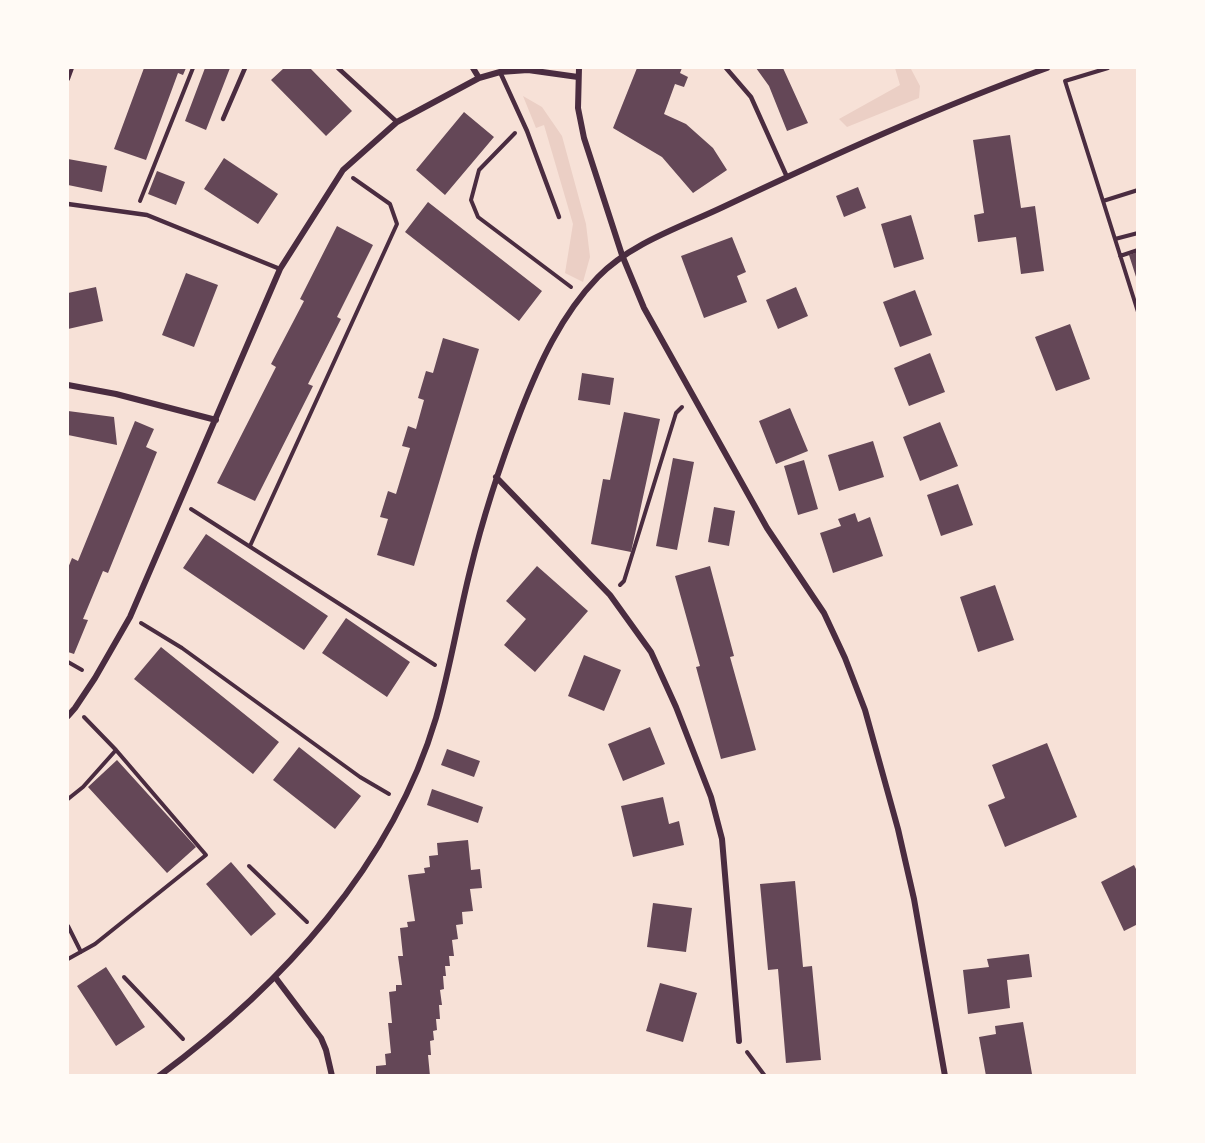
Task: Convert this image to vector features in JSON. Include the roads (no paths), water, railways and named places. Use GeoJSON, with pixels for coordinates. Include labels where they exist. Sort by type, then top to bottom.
{"type":"FeatureCollection","features":[{"type":"Feature","properties":{"kind":"street"},"geometry":{"type":"LineString","coordinates":[[473,68],[478,78]]}},
{"type":"Feature","properties":{"kind":"street"},"geometry":{"type":"LineString","coordinates":[[579,68],[578,108],[584,138],[622,255],[644,308],[767,528],[824,613],[845,658],[865,710],[898,830],[911,888],[945,1076]]}},
{"type":"Feature","properties":{"kind":"street"},"geometry":{"type":"LineString","coordinates":[[159,1076],[228,1022],[274,977],[316,930],[358,877],[382,841],[416,775],[436,719],[470,569],[496,477],[530,385],[562,320],[582,295],[622,255],[787,177],[965,99],[1047,68]]}},
{"type":"Feature","properties":{"kind":"street"},"geometry":{"type":"LineString","coordinates":[[68,716],[130,617],[280,269],[343,170],[397,122],[478,78],[501,72],[528,70],[578,77]]}},
{"type":"Feature","properties":{"kind":"street"},"geometry":{"type":"LineString","coordinates":[[68,385],[116,394],[216,420]]}},
{"type":"Feature","properties":{"kind":"street"},"geometry":{"type":"LineString","coordinates":[[496,477],[610,595],[651,652],[676,707],[711,797],[722,839],[739,1041]]}},
{"type":"Feature","properties":{"kind":"street"},"geometry":{"type":"LineString","coordinates":[[274,977],[321,1038],[332,1076]]}},
{"type":"Feature","properties":{"kind":"lane"},"geometry":{"type":"LineString","coordinates":[[223,119],[245,68]]}},
{"type":"Feature","properties":{"kind":"lane"},"geometry":{"type":"LineString","coordinates":[[338,68],[397,122]]}},
{"type":"Feature","properties":{"kind":"lane"},"geometry":{"type":"LineString","coordinates":[[726,68],[751,97],[787,177]]}},
{"type":"Feature","properties":{"kind":"lane"},"geometry":{"type":"LineString","coordinates":[[501,72],[524,123],[559,217]]}},
{"type":"Feature","properties":{"kind":"lane"},"geometry":{"type":"LineString","coordinates":[[68,204],[147,214],[280,269]]}}]}
